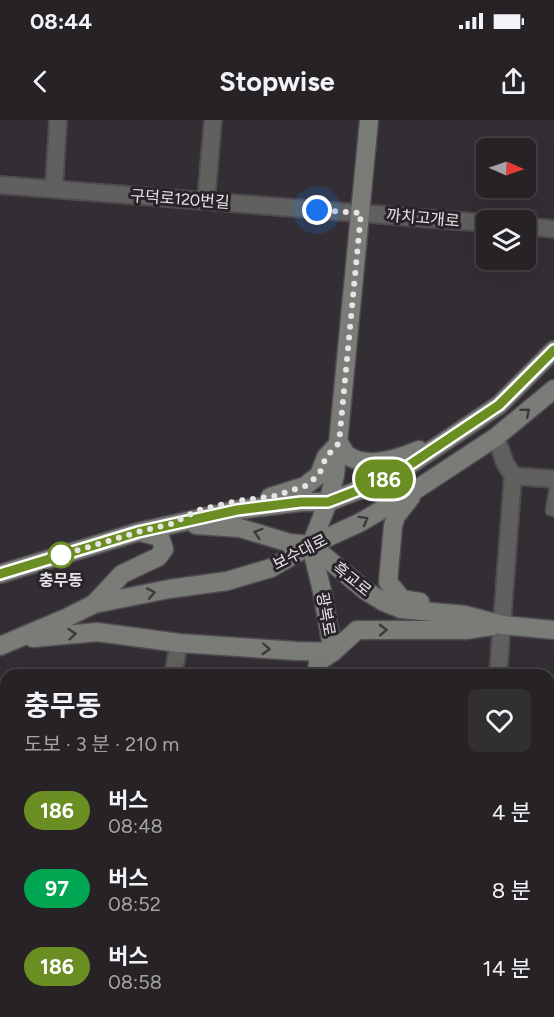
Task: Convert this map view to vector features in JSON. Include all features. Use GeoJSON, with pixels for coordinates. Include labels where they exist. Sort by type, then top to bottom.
{"type":"FeatureCollection","features":[{"type":"Feature","properties":{"kind":"main road"},"geometry":{"type":"LineString","coordinates":[[171,524],[240,528],[290,543],[311,545],[328,502],[335,475],[369,120]]}},
{"type":"Feature","properties":{"kind":"main road"},"geometry":{"type":"LineString","coordinates":[[0,574],[171,524],[237,510],[301,502],[328,502],[372,485],[408,466],[499,405],[554,350]]}},
{"type":"Feature","properties":{"kind":"main road","name":"보수대로"},"geometry":{"type":"LineString","coordinates":[[4,642],[66,618],[94,604],[227,581],[270,568],[311,545],[361,522],[417,489],[496,437],[554,389]]}},
{"type":"Feature","properties":{"kind":"main road"},"geometry":{"type":"LineString","coordinates":[[339,443],[347,455],[362,461],[379,462],[404,456],[454,435]]}},
{"type":"Feature","properties":{"kind":"main road"},"geometry":{"type":"LineString","coordinates":[[171,524],[199,510],[237,501],[275,496],[305,486],[319,475],[326,457],[339,443]]}},
{"type":"Feature","properties":{"kind":"main road"},"geometry":{"type":"LineString","coordinates":[[417,489],[396,516],[388,582],[402,599],[465,615]]}},
{"type":"Feature","properties":{"kind":"main road"},"geometry":{"type":"LineString","coordinates":[[94,604],[122,574],[158,557],[164,549],[160,537],[138,532]]}},
{"type":"Feature","properties":{"kind":"main road","name":"흑교로"},"geometry":{"type":"LineString","coordinates":[[311,545],[366,591],[401,609],[465,615],[502,625],[554,630]]}},
{"type":"Feature","properties":{"kind":"main road","name":"광복로"},"geometry":{"type":"LineString","coordinates":[[311,545],[333,652],[318,662],[317,669]]}},
{"type":"Feature","properties":{"kind":"main road","name":"흑교로"},"geometry":{"type":"LineString","coordinates":[[333,652],[357,630],[465,630],[502,625]]}},
{"type":"Feature","properties":{"kind":"main road","name":"보수대로"},"geometry":{"type":"LineString","coordinates":[[4,642],[97,632],[179,643],[333,652]]}},
{"type":"Feature","properties":{"kind":"street"},"geometry":{"type":"LineString","coordinates":[[54,189],[58,120]]}},
{"type":"Feature","properties":{"kind":"street"},"geometry":{"type":"LineString","coordinates":[[206,201],[213,120]]}},
{"type":"Feature","properties":{"kind":"street","name":"구덕로120번길"},"geometry":{"type":"LineString","coordinates":[[0,185],[361,213]]}},
{"type":"Feature","properties":{"kind":"street","name":"까치고개로"},"geometry":{"type":"LineString","coordinates":[[361,213],[476,222]]}},
{"type":"Feature","properties":{"kind":"street"},"geometry":{"type":"LineString","coordinates":[[536,227],[554,229]]}},
{"type":"Feature","properties":{"kind":"street"},"geometry":{"type":"LineString","coordinates":[[496,437],[505,463],[513,476],[498,669]]}},
{"type":"Feature","properties":{"kind":"street"},"geometry":{"type":"LineString","coordinates":[[513,476],[554,479]]}},
{"type":"Feature","properties":{"kind":"street"},"geometry":{"type":"LineString","coordinates":[[174,669],[179,643]]}},
{"type":"Feature","properties":{"kind":"lane"},"geometry":{"type":"LineString","coordinates":[[554,488],[550,511],[554,512]]}},
{"type":"Feature","properties":{"kind":"bus line","name":"186"},"geometry":{"type":"LineString","coordinates":[[0,574],[138,532],[237,510],[301,502],[328,502],[372,485],[408,466],[499,405],[554,350]]}},
{"type":"Feature","properties":{"kind":"place","name":"충무동"},"geometry":{"type":"Point","coordinates":[61,555]}},
{"type":"Feature","properties":{"kind":"route"},"geometry":{"type":"LineString","coordinates":[[61,555],[59,556],[171,524],[199,510],[237,501],[275,496],[305,486],[319,475],[326,457],[339,443],[361,213],[317,210]]}}]}
